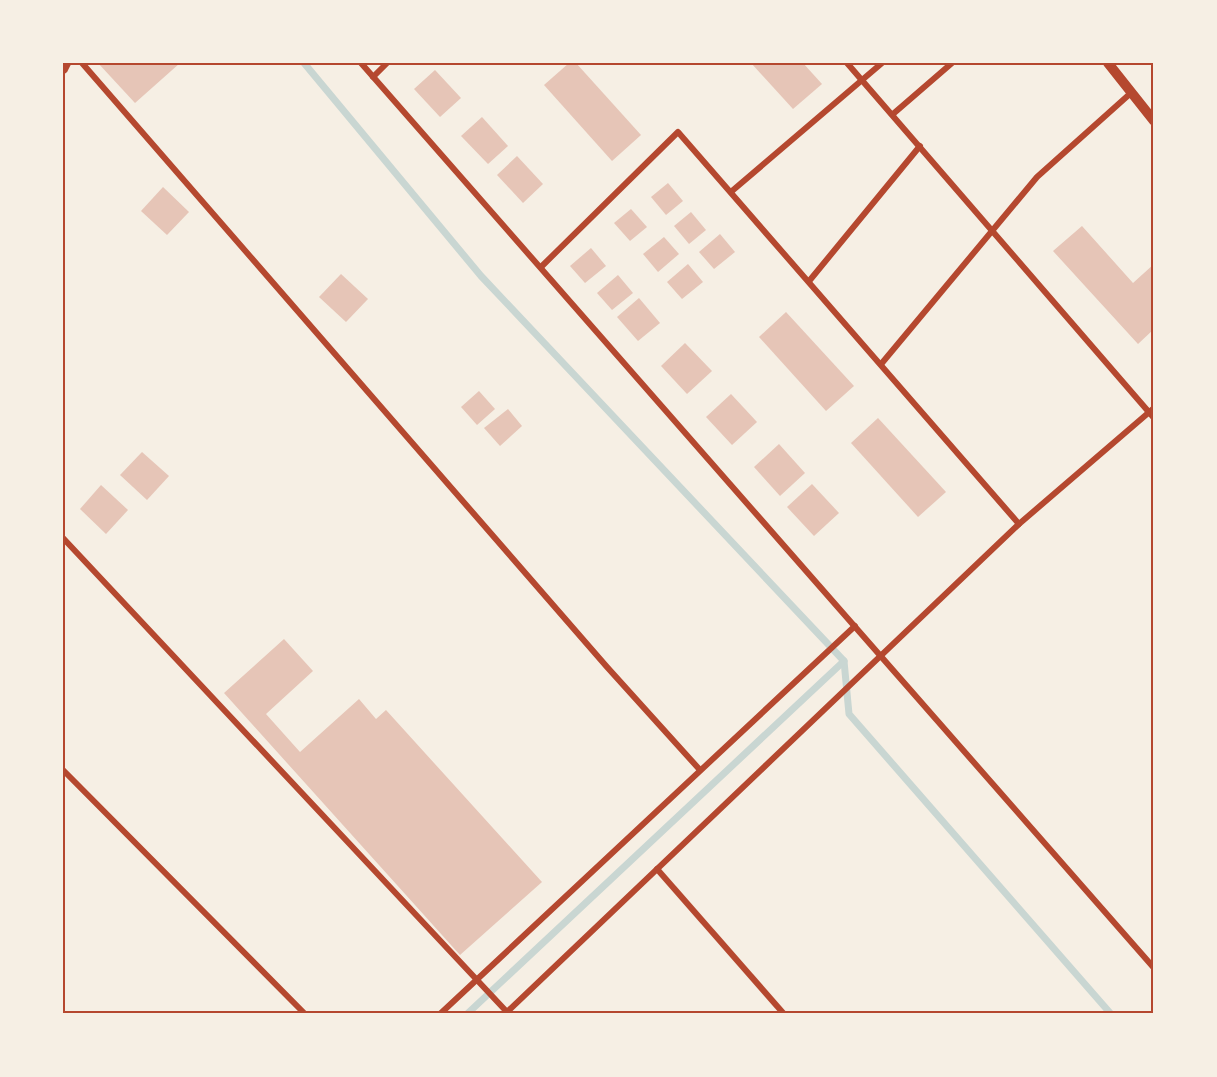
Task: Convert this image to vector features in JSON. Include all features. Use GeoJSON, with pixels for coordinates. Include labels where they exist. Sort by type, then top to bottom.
{"type":"FeatureCollection","features":[{"type":"Feature","properties":{"kind":"street"},"geometry":{"type":"LineString","coordinates":[[63,69],[66,63]]}},
{"type":"Feature","properties":{"kind":"street"},"geometry":{"type":"LineString","coordinates":[[82,63],[607,667],[700,770]]}},
{"type":"Feature","properties":{"kind":"street"},"geometry":{"type":"LineString","coordinates":[[361,63],[1154,968]]}},
{"type":"Feature","properties":{"kind":"street"},"geometry":{"type":"LineString","coordinates":[[373,77],[387,63]]}},
{"type":"Feature","properties":{"kind":"street"},"geometry":{"type":"LineString","coordinates":[[63,538],[506,1013],[1019,524],[1152,413],[847,63]]}},
{"type":"Feature","properties":{"kind":"street"},"geometry":{"type":"LineString","coordinates":[[732,191],[882,63]]}},
{"type":"Feature","properties":{"kind":"street"},"geometry":{"type":"LineString","coordinates":[[893,114],[952,63]]}},
{"type":"Feature","properties":{"kind":"street"},"geometry":{"type":"LineString","coordinates":[[1108,63],[1154,121]]}},
{"type":"Feature","properties":{"kind":"street"},"geometry":{"type":"LineString","coordinates":[[882,363],[1037,177],[1132,92]]}},
{"type":"Feature","properties":{"kind":"street"},"geometry":{"type":"LineString","coordinates":[[540,267],[678,132],[810,280],[1019,524]]}},
{"type":"Feature","properties":{"kind":"street"},"geometry":{"type":"LineString","coordinates":[[810,280],[920,146]]}},
{"type":"Feature","properties":{"kind":"street"},"geometry":{"type":"LineString","coordinates":[[440,1014],[855,626]]}},
{"type":"Feature","properties":{"kind":"street"},"geometry":{"type":"LineString","coordinates":[[63,770],[305,1014]]}},
{"type":"Feature","properties":{"kind":"street"},"geometry":{"type":"LineString","coordinates":[[657,868],[784,1014]]}},
{"type":"Feature","properties":{"kind":"building"},"geometry":{"type":"Polygon","coordinates":[[[98,63],[180,63],[135,103],[98,63]]]}},
{"type":"Feature","properties":{"kind":"building"},"geometry":{"type":"Polygon","coordinates":[[[569,63],[576,63],[641,135],[612,161],[544,85],[569,63]]]}},
{"type":"Feature","properties":{"kind":"building"},"geometry":{"type":"Polygon","coordinates":[[[751,63],[803,63],[822,84],[793,109],[751,63]]]}},
{"type":"Feature","properties":{"kind":"building"},"geometry":{"type":"Polygon","coordinates":[[[435,70],[461,98],[440,117],[414,89],[435,70]]]}},
{"type":"Feature","properties":{"kind":"building"},"geometry":{"type":"Polygon","coordinates":[[[482,117],[508,146],[488,164],[461,136],[482,117]]]}},
{"type":"Feature","properties":{"kind":"building"},"geometry":{"type":"Polygon","coordinates":[[[517,156],[543,184],[523,203],[497,175],[517,156]]]}},
{"type":"Feature","properties":{"kind":"building"},"geometry":{"type":"Polygon","coordinates":[[[668,183],[683,201],[666,215],[651,197],[668,183]]]}},
{"type":"Feature","properties":{"kind":"building"},"geometry":{"type":"Polygon","coordinates":[[[163,187],[189,212],[167,235],[141,211],[163,187]]]}},
{"type":"Feature","properties":{"kind":"building"},"geometry":{"type":"Polygon","coordinates":[[[631,209],[647,227],[630,241],[614,223],[631,209]]]}},
{"type":"Feature","properties":{"kind":"building"},"geometry":{"type":"Polygon","coordinates":[[[691,212],[706,230],[689,244],[674,226],[691,212]]]}},
{"type":"Feature","properties":{"kind":"building"},"geometry":{"type":"Polygon","coordinates":[[[1082,226],[1133,283],[1154,264],[1154,329],[1138,344],[1053,251],[1082,226]]]}},
{"type":"Feature","properties":{"kind":"building"},"geometry":{"type":"Polygon","coordinates":[[[720,234],[735,252],[714,269],[699,252],[720,234]]]}},
{"type":"Feature","properties":{"kind":"building"},"geometry":{"type":"Polygon","coordinates":[[[664,237],[679,254],[658,272],[643,254],[664,237]]]}},
{"type":"Feature","properties":{"kind":"building"},"geometry":{"type":"Polygon","coordinates":[[[591,248],[606,266],[585,283],[570,266],[591,248]]]}},
{"type":"Feature","properties":{"kind":"building"},"geometry":{"type":"Polygon","coordinates":[[[688,264],[703,282],[682,299],[667,282],[688,264]]]}},
{"type":"Feature","properties":{"kind":"building"},"geometry":{"type":"Polygon","coordinates":[[[341,274],[368,299],[346,322],[319,297],[341,274]]]}},
{"type":"Feature","properties":{"kind":"building"},"geometry":{"type":"Polygon","coordinates":[[[618,275],[633,293],[612,310],[597,293],[618,275]]]}},
{"type":"Feature","properties":{"kind":"building"},"geometry":{"type":"Polygon","coordinates":[[[639,298],[660,323],[638,341],[617,317],[639,298]]]}},
{"type":"Feature","properties":{"kind":"building"},"geometry":{"type":"Polygon","coordinates":[[[786,312],[854,386],[826,411],[759,337],[786,312]]]}},
{"type":"Feature","properties":{"kind":"building"},"geometry":{"type":"Polygon","coordinates":[[[685,343],[712,371],[687,394],[661,366],[685,343]]]}},
{"type":"Feature","properties":{"kind":"building"},"geometry":{"type":"Polygon","coordinates":[[[479,391],[495,409],[477,425],[461,407],[479,391]]]}},
{"type":"Feature","properties":{"kind":"building"},"geometry":{"type":"Polygon","coordinates":[[[731,394],[757,422],[732,445],[706,417],[731,394]]]}},
{"type":"Feature","properties":{"kind":"building"},"geometry":{"type":"Polygon","coordinates":[[[508,409],[522,426],[500,446],[484,428],[508,409]]]}},
{"type":"Feature","properties":{"kind":"building"},"geometry":{"type":"Polygon","coordinates":[[[878,418],[946,492],[918,517],[851,443],[878,418]]]}},
{"type":"Feature","properties":{"kind":"building"},"geometry":{"type":"Polygon","coordinates":[[[779,444],[805,473],[780,496],[754,467],[779,444]]]}},
{"type":"Feature","properties":{"kind":"building"},"geometry":{"type":"Polygon","coordinates":[[[142,452],[169,476],[147,500],[120,475],[142,452]]]}},
{"type":"Feature","properties":{"kind":"building"},"geometry":{"type":"Polygon","coordinates":[[[812,484],[839,513],[814,536],[787,507],[812,484]]]}},
{"type":"Feature","properties":{"kind":"building"},"geometry":{"type":"Polygon","coordinates":[[[101,485],[128,510],[106,534],[80,509],[101,485]]]}},
{"type":"Feature","properties":{"kind":"building"},"geometry":{"type":"Polygon","coordinates":[[[284,639],[313,671],[266,714],[300,752],[359,699],[376,719],[386,710],[542,882],[460,955],[224,693],[284,639]]]}},
{"type":"Feature","properties":{"kind":"waterway"},"geometry":{"type":"LineString","coordinates":[[304,63],[481,276],[844,661],[849,714],[1111,1014]]}},
{"type":"Feature","properties":{"kind":"waterway"},"geometry":{"type":"LineString","coordinates":[[467,1014],[844,661]]}}]}
